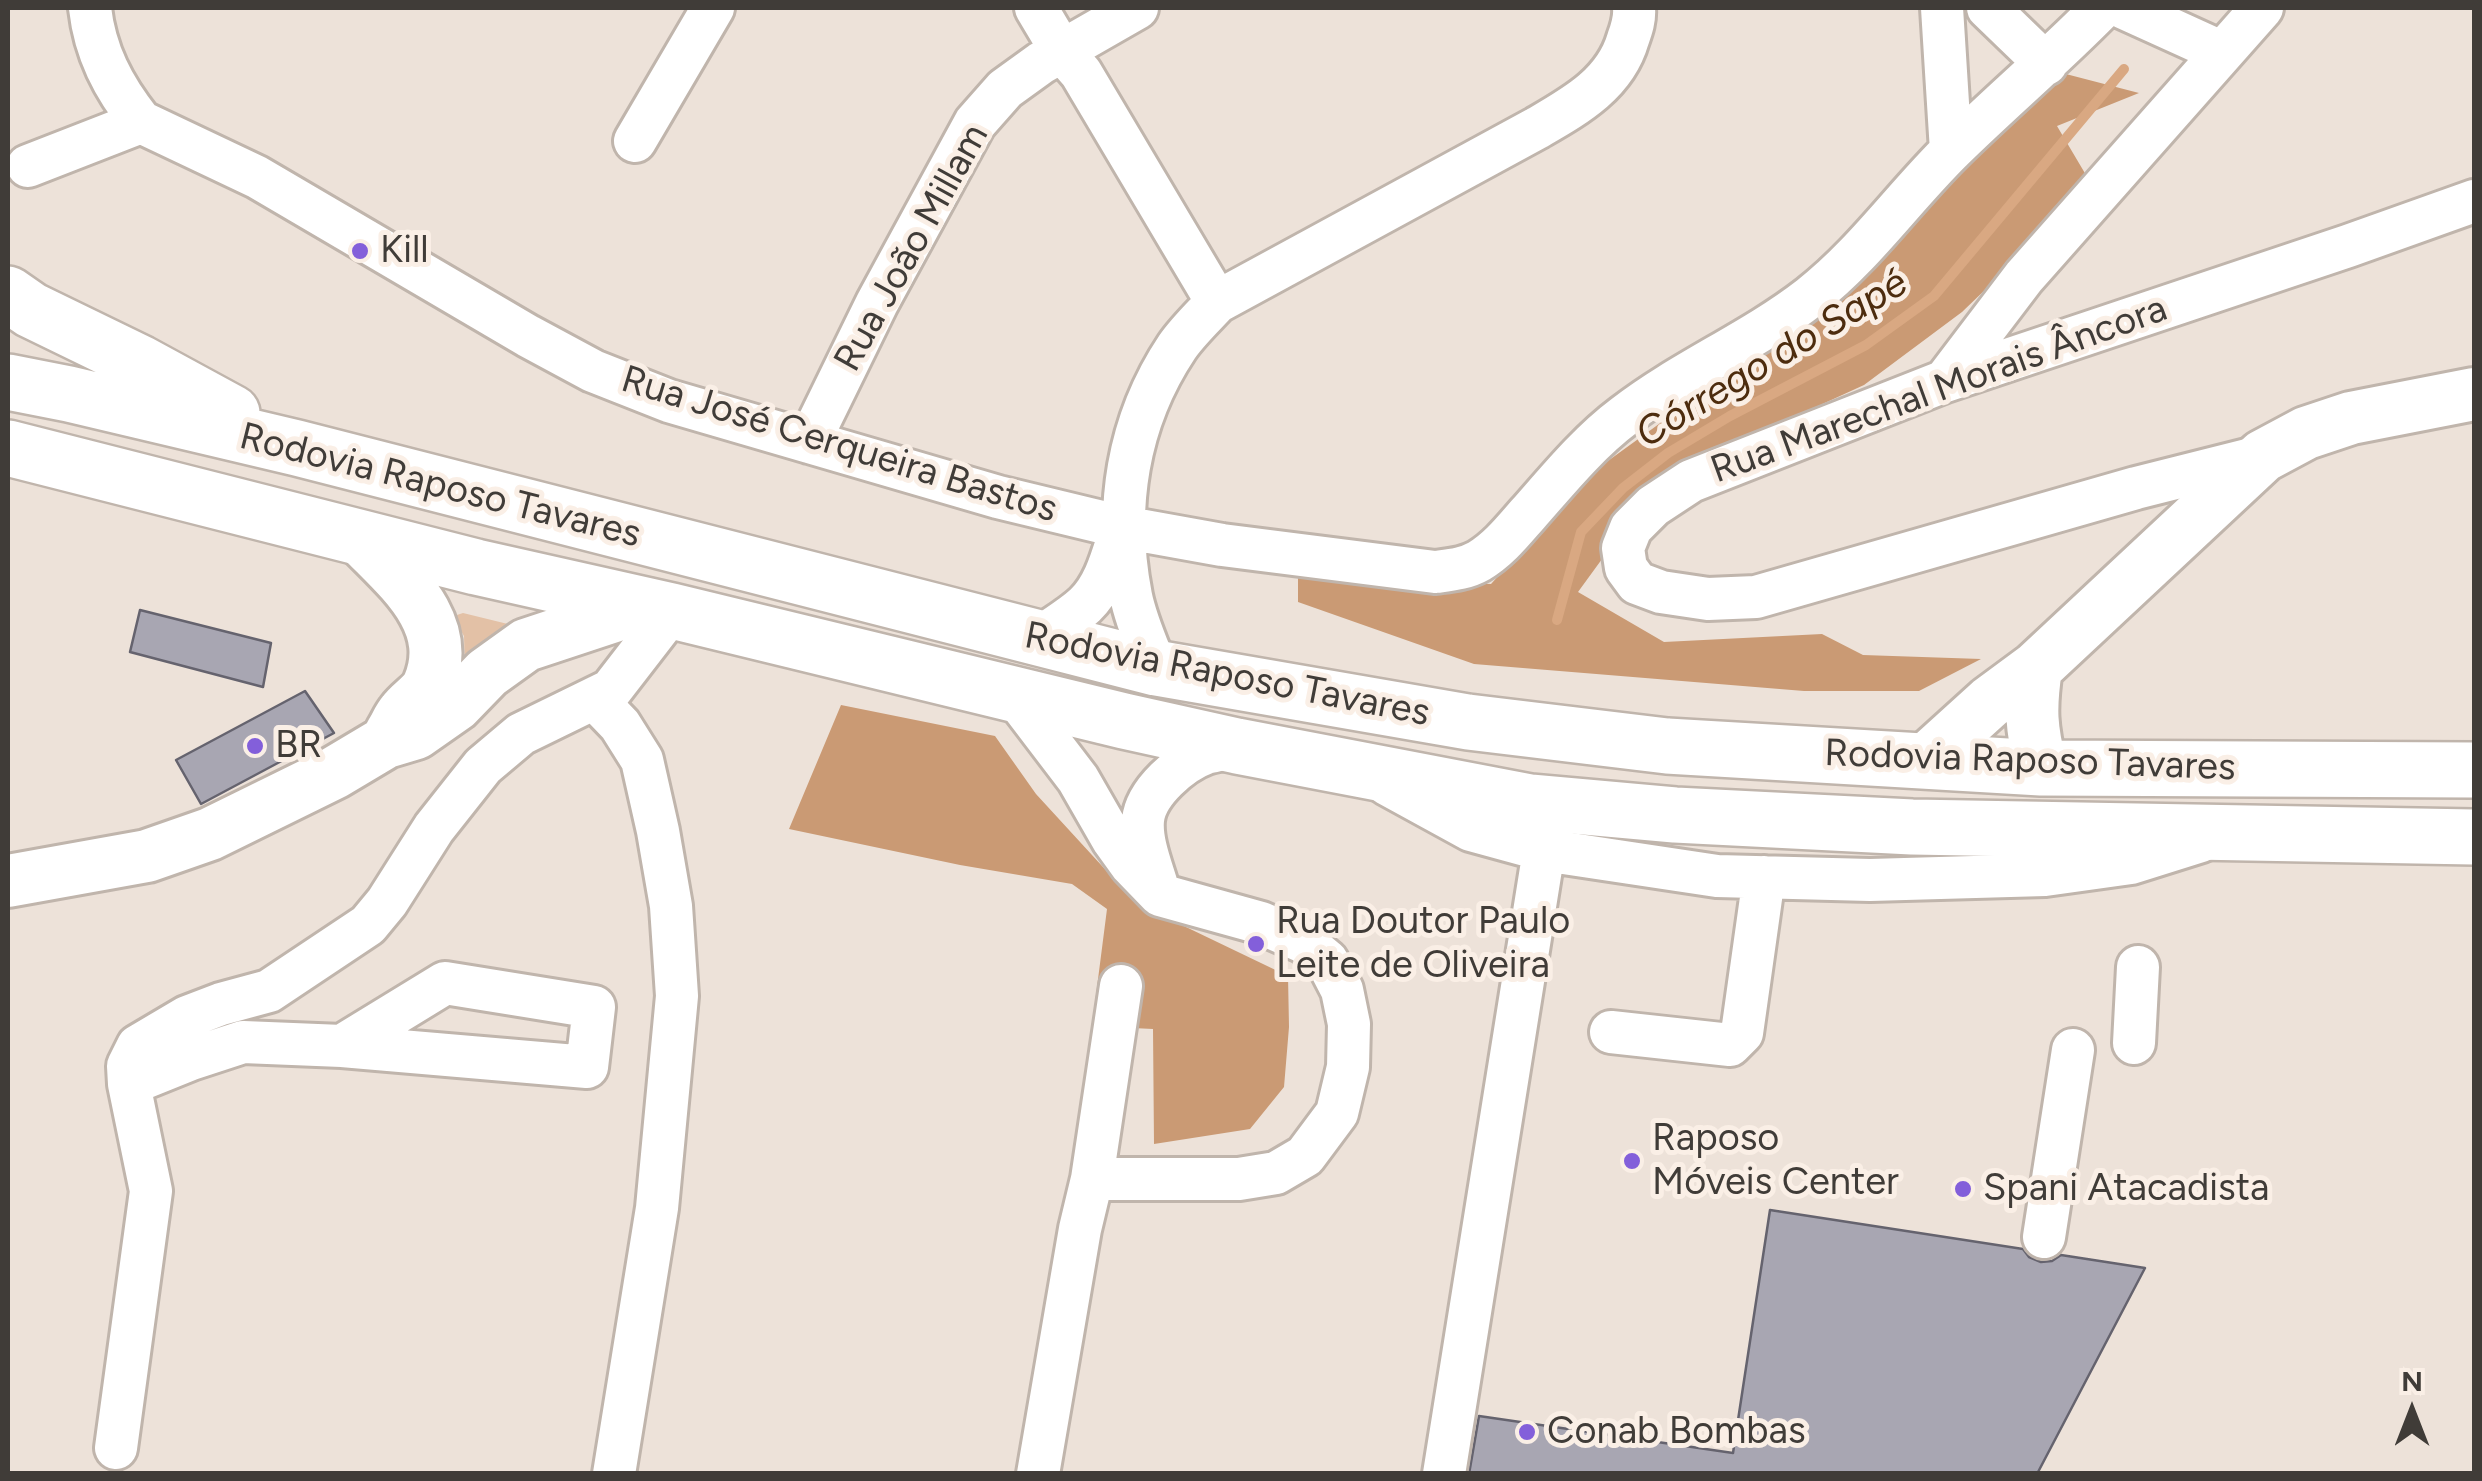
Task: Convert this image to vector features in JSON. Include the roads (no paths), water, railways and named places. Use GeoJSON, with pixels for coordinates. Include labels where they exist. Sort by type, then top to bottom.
{"type":"FeatureCollection","features":[{"type":"Feature","properties":{"kind":"highway"},"geometry":{"type":"LineString","coordinates":[[8,294],[31,310],[297,448]]}},
{"type":"Feature","properties":{"kind":"highway","name":"Rodovia Raposo Tavares"},"geometry":{"type":"LineString","coordinates":[[8,382],[297,448],[1156,668],[1468,722],[1666,746],[2041,768],[2474,770]]}},
{"type":"Feature","properties":{"kind":"highway","name":"Rodovia Raposo Tavares"},"geometry":{"type":"LineString","coordinates":[[8,448],[1014,695],[1238,746],[1530,802],[1675,815],[1912,828],[2474,837]]}},
{"type":"Feature","properties":{"kind":"main road"},"geometry":{"type":"LineString","coordinates":[[1926,760],[1990,702],[2036,668],[2263,456],[2306,434],[2351,418],[2474,394]]}},
{"type":"Feature","properties":{"kind":"main road"},"geometry":{"type":"LineString","coordinates":[[358,537],[422,603],[432,629],[435,664],[428,688],[403,712],[386,742]]}},
{"type":"Feature","properties":{"kind":"main road"},"geometry":{"type":"LineString","coordinates":[[8,881],[147,856],[210,834],[334,773],[386,742],[416,733],[456,705],[488,672],[526,646],[660,608]]}},
{"type":"Feature","properties":{"kind":"main road"},"geometry":{"type":"LineString","coordinates":[[2036,668],[2030,711],[2041,768]]}},
{"type":"Feature","properties":{"kind":"street"},"geometry":{"type":"LineString","coordinates":[[28,166],[141,122],[119,94],[100,56],[90,8]]}},
{"type":"Feature","properties":{"kind":"street"},"geometry":{"type":"LineString","coordinates":[[635,141],[713,8]]}},
{"type":"Feature","properties":{"kind":"street"},"geometry":{"type":"LineString","coordinates":[[1036,8],[1061,50],[1081,72],[1218,302]]}},
{"type":"Feature","properties":{"kind":"street","name":"Rua João Millam"},"geometry":{"type":"LineString","coordinates":[[809,442],[877,303],[975,123],[1005,89],[1061,50],[1137,8]]}},
{"type":"Feature","properties":{"kind":"street"},"geometry":{"type":"LineString","coordinates":[[1038,639],[1084,605],[1106,573],[1122,527],[1132,446],[1154,387],[1178,344],[1218,302],[1584,100],[1610,76],[1625,52],[1634,8]]}},
{"type":"Feature","properties":{"kind":"street"},"geometry":{"type":"LineString","coordinates":[[1942,8],[1951,151]]}},
{"type":"Feature","properties":{"kind":"street"},"geometry":{"type":"LineString","coordinates":[[1988,8],[2046,64]]}},
{"type":"Feature","properties":{"kind":"street"},"geometry":{"type":"LineString","coordinates":[[1951,151],[2102,8]]}},
{"type":"Feature","properties":{"kind":"street"},"geometry":{"type":"LineString","coordinates":[[2124,8],[2221,52]]}},
{"type":"Feature","properties":{"kind":"street"},"geometry":{"type":"LineString","coordinates":[[1946,381],[2024,277],[2262,8]]}},
{"type":"Feature","properties":{"kind":"street","name":"Rua José Cerqueira Bastos"},"geometry":{"type":"LineString","coordinates":[[141,122],[257,177],[593,371],[668,401],[998,497],[1122,527],[1222,545],[1435,572],[1458,570],[1477,562],[1500,545],[1622,416],[1811,296],[1951,151]]}},
{"type":"Feature","properties":{"kind":"street","name":"Rua Marechal Morais Âncora"},"geometry":{"type":"LineString","coordinates":[[2263,456],[2136,488],[1756,597],[1708,599],[1661,592],[1638,583],[1626,568],[1622,548],[1631,528],[1653,506],[1691,480],[1946,381],[2474,201]]}},
{"type":"Feature","properties":{"kind":"street"},"geometry":{"type":"LineString","coordinates":[[1122,527],[1131,597],[1156,668]]}},
{"type":"Feature","properties":{"kind":"street"},"geometry":{"type":"LineString","coordinates":[[116,1448],[152,1191],[128,1066],[138,1046],[187,1017],[269,991],[368,924],[387,902],[434,828],[483,766],[521,734],[611,690],[660,608]]}},
{"type":"Feature","properties":{"kind":"street"},"geometry":{"type":"LineString","coordinates":[[1014,695],[1078,779],[1130,865],[1160,895],[1262,923],[1304,942],[1327,961],[1342,990],[1349,1024],[1348,1067],[1337,1113],[1305,1156],[1276,1173],[1239,1179],[1092,1179]]}},
{"type":"Feature","properties":{"kind":"street"},"geometry":{"type":"LineString","coordinates":[[595,699],[620,725],[642,760],[671,906],[677,996],[657,1208],[614,1474]]}},
{"type":"Feature","properties":{"kind":"street"},"geometry":{"type":"LineString","coordinates":[[1160,895],[1143,821],[1148,802],[1190,762],[1203,754],[1238,746]]}},
{"type":"Feature","properties":{"kind":"street"},"geometry":{"type":"LineString","coordinates":[[1361,770],[1471,830],[1544,850],[1717,876],[1924,880],[2045,875],[2130,863],[2229,832]]}},
{"type":"Feature","properties":{"kind":"street"},"geometry":{"type":"LineString","coordinates":[[1444,1474],[1544,850]]}},
{"type":"Feature","properties":{"kind":"street"},"geometry":{"type":"LineString","coordinates":[[1611,1032],[1730,1044],[1742,1034],[1764,878]]}},
{"type":"Feature","properties":{"kind":"street"},"geometry":{"type":"LineString","coordinates":[[2134,1044],[2138,967]]}},
{"type":"Feature","properties":{"kind":"street"},"geometry":{"type":"LineString","coordinates":[[130,1084],[244,1042],[342,1046],[587,1067],[594,1007],[444,983],[342,1046]]}},
{"type":"Feature","properties":{"kind":"street"},"geometry":{"type":"LineString","coordinates":[[1038,1474],[1092,1179],[1121,986]]}},
{"type":"Feature","properties":{"kind":"street"},"geometry":{"type":"LineString","coordinates":[[2044,1237],[2073,1050]]}},
{"type":"Feature","properties":{"kind":"waterway","name":"Córrego do Sapé"},"geometry":{"type":"LineString","coordinates":[[1557,620],[1581,532],[1623,488],[1668,453],[1866,345],[1934,296],[2124,69]]}},
{"type":"Feature","properties":{"kind":"place","name":"Kill"},"geometry":{"type":"Point","coordinates":[360,251]}},
{"type":"Feature","properties":{"kind":"place","name":"BR"},"geometry":{"type":"Point","coordinates":[255,746]}},
{"type":"Feature","properties":{"kind":"place","name":"Rua Doutor Paulo Leite de Oliveira"},"geometry":{"type":"Point","coordinates":[1256,944]}},
{"type":"Feature","properties":{"kind":"place","name":"Raposo Móveis Center"},"geometry":{"type":"Point","coordinates":[1632,1161]}},
{"type":"Feature","properties":{"kind":"place","name":"Spani Atacadista"},"geometry":{"type":"Point","coordinates":[1963,1189]}},
{"type":"Feature","properties":{"kind":"place","name":"Conab Bombas"},"geometry":{"type":"Point","coordinates":[1527,1432]}}]}
